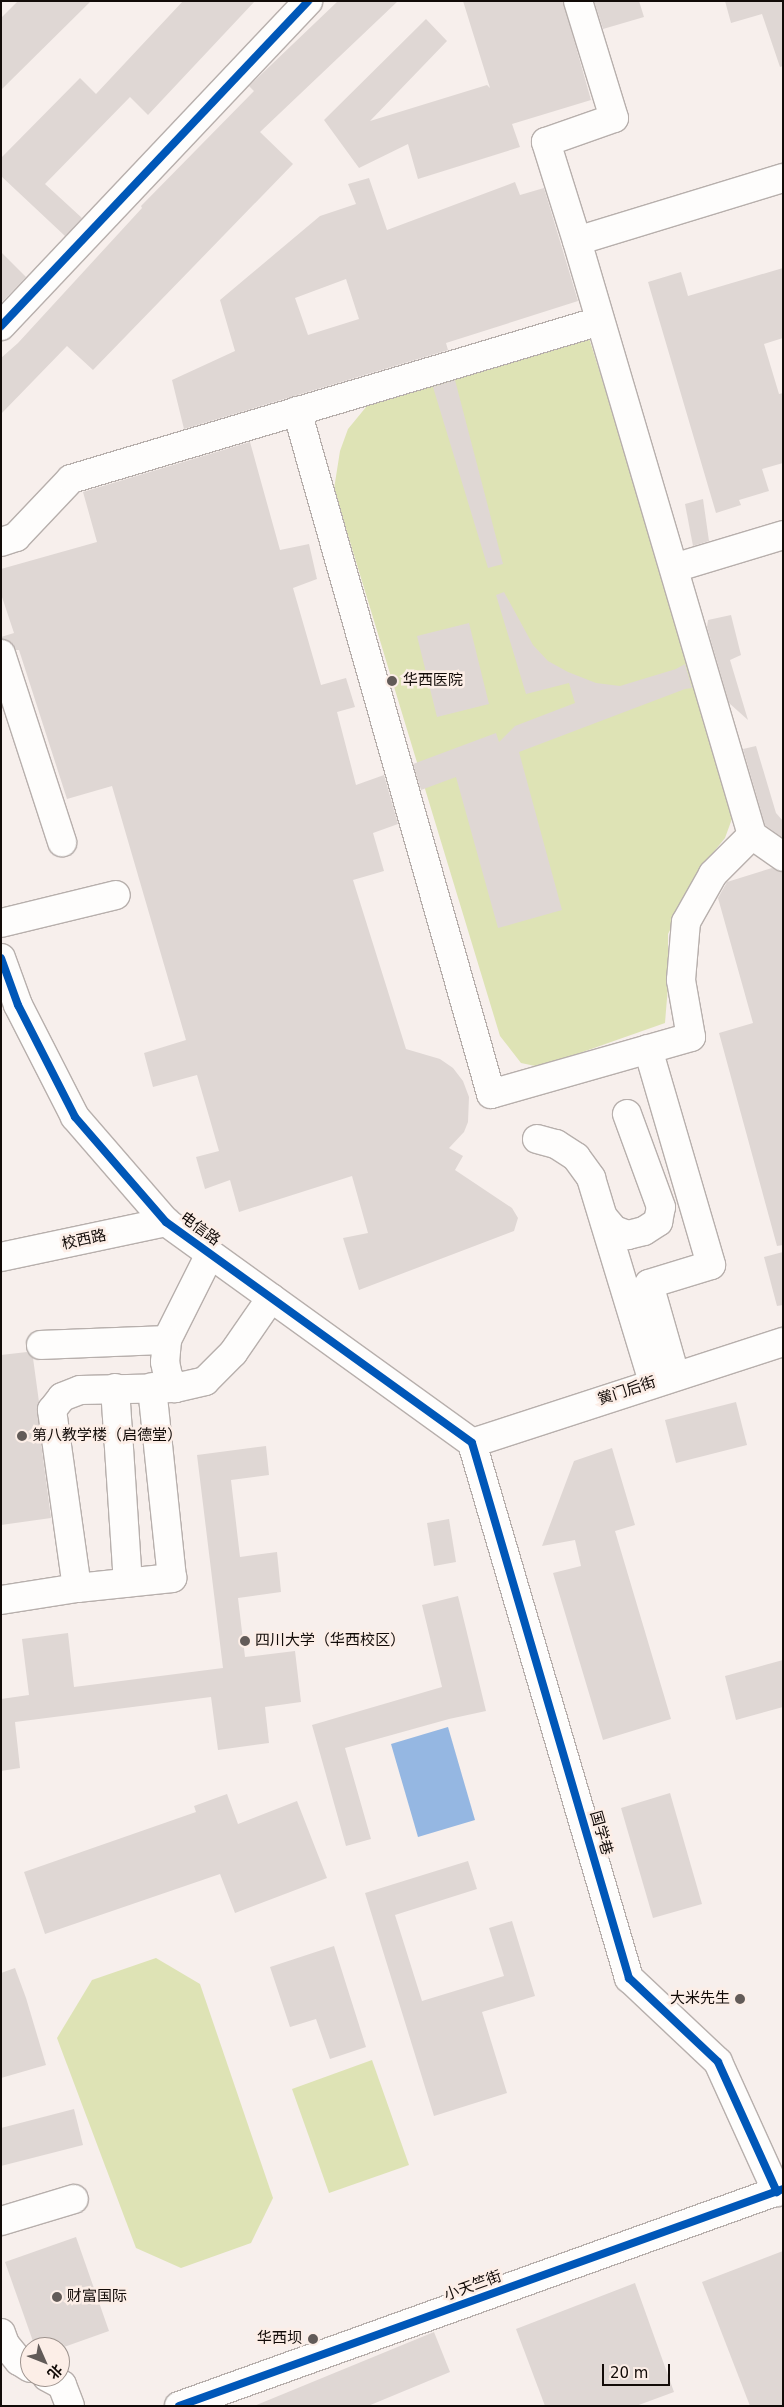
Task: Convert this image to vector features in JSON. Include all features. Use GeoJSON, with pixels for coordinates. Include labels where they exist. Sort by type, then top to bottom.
{"type":"FeatureCollection","features":[{"type":"Feature","properties":{"kind":"street"},"geometry":{"type":"LineString","coordinates":[[1,326],[308,1]]}},
{"type":"Feature","properties":{"kind":"street"},"geometry":{"type":"LineString","coordinates":[[578,1],[614,118],[546,142],[577,241],[752,835],[783,857]]}},
{"type":"Feature","properties":{"kind":"street"},"geometry":{"type":"LineString","coordinates":[[577,241],[783,178]]}},
{"type":"Feature","properties":{"kind":"street"},"geometry":{"type":"LineString","coordinates":[[1,542],[16,537],[71,479],[600,321]]}},
{"type":"Feature","properties":{"kind":"street"},"geometry":{"type":"LineString","coordinates":[[297,411],[491,1094],[691,1037],[681,980],[686,922],[713,874],[752,835]]}},
{"type":"Feature","properties":{"kind":"street"},"geometry":{"type":"LineString","coordinates":[[674,568],[783,536]]}},
{"type":"Feature","properties":{"kind":"street"},"geometry":{"type":"LineString","coordinates":[[1,654],[62,842]]}},
{"type":"Feature","properties":{"kind":"street"},"geometry":{"type":"LineString","coordinates":[[1,923],[116,894]]}},
{"type":"Feature","properties":{"kind":"street","name":"电信路"},"geometry":{"type":"LineString","coordinates":[[1,958],[9,1006],[75,1117],[166,1222],[472,1443]]}},
{"type":"Feature","properties":{"kind":"street"},"geometry":{"type":"LineString","coordinates":[[648,1049],[711,1265],[648,1284],[664,1379]]}},
{"type":"Feature","properties":{"kind":"street"},"geometry":{"type":"LineString","coordinates":[[604,1218],[614,1230],[628,1235],[644,1231],[658,1222],[661,1207],[627,1114]]}},
{"type":"Feature","properties":{"kind":"street"},"geometry":{"type":"LineString","coordinates":[[538,1139],[556,1144],[576,1157],[591,1178],[664,1379]]}},
{"type":"Feature","properties":{"kind":"street","name":"校西路"},"geometry":{"type":"LineString","coordinates":[[1,1257],[166,1222]]}},
{"type":"Feature","properties":{"kind":"street"},"geometry":{"type":"LineString","coordinates":[[1,1600],[77,1588],[172,1578],[164,1388],[168,1376],[164,1362],[167,1340],[210,1254]]}},
{"type":"Feature","properties":{"kind":"street"},"geometry":{"type":"LineString","coordinates":[[77,1588],[52,1410],[62,1397],[80,1390],[164,1388],[205,1382],[232,1353],[271,1298]]}},
{"type":"Feature","properties":{"kind":"street"},"geometry":{"type":"LineString","coordinates":[[41,1345],[167,1340]]}},
{"type":"Feature","properties":{"kind":"street","name":"黉门后街"},"geometry":{"type":"LineString","coordinates":[[472,1443],[664,1379],[783,1342]]}},
{"type":"Feature","properties":{"kind":"street"},"geometry":{"type":"LineString","coordinates":[[115,1388],[128,1583]]}},
{"type":"Feature","properties":{"kind":"street","name":"国学巷"},"geometry":{"type":"LineString","coordinates":[[472,1443],[629,1978],[718,2062],[780,2191]]}},
{"type":"Feature","properties":{"kind":"street","name":"小天竺街"},"geometry":{"type":"LineString","coordinates":[[179,2406],[780,2191]]}},
{"type":"Feature","properties":{"kind":"street"},"geometry":{"type":"LineString","coordinates":[[1,2221],[74,2199]]}},
{"type":"Feature","properties":{"kind":"street"},"geometry":{"type":"LineString","coordinates":[[1,2334],[5,2344],[20,2362]]}},
{"type":"Feature","properties":{"kind":"street"},"geometry":{"type":"LineString","coordinates":[[63,2387],[70,2406]]}},
{"type":"Feature","properties":{"kind":"green space"},"geometry":{"type":"Polygon","coordinates":[[[589,338],[737,805],[725,838],[703,865],[668,934],[668,986],[665,1023],[540,1067],[521,1063],[500,1036],[334,489],[340,451],[348,429],[371,401],[589,338]]]}},
{"type":"Feature","properties":{"kind":"green space"},"geometry":{"type":"Polygon","coordinates":[[[156,1958],[200,1984],[273,2198],[251,2243],[181,2268],[136,2248],[57,2038],[92,1980],[156,1958]]]}},
{"type":"Feature","properties":{"kind":"green space"},"geometry":{"type":"Polygon","coordinates":[[[372,2060],[409,2165],[329,2193],[292,2089],[372,2060]]]}},
{"type":"Feature","properties":{"kind":"water"},"geometry":{"type":"Polygon","coordinates":[[[448,1727],[475,1820],[418,1837],[391,1744],[448,1727]]]}},
{"type":"Feature","properties":{"kind":"building"},"geometry":{"type":"Polygon","coordinates":[[[18,1],[91,1],[1,90],[1,18],[18,1]]]}},
{"type":"Feature","properties":{"kind":"building"},"geometry":{"type":"Polygon","coordinates":[[[183,1],[255,1],[148,115],[130,97],[45,184],[82,218],[65,236],[1,176],[1,158],[80,78],[96,94],[183,1]]]}},
{"type":"Feature","properties":{"kind":"building"},"geometry":{"type":"Polygon","coordinates":[[[338,1],[398,1],[260,132],[293,164],[93,370],[67,346],[1,414],[1,358],[18,343],[142,208],[141,206],[254,91],[249,86],[338,1]]]}},
{"type":"Feature","properties":{"kind":"building"},"geometry":{"type":"Polygon","coordinates":[[[463,1],[563,1],[591,100],[512,124],[520,147],[418,179],[408,144],[359,168],[324,120],[426,19],[447,41],[370,121],[487,85],[490,88],[463,1]]]}},
{"type":"Feature","properties":{"kind":"building"},"geometry":{"type":"Polygon","coordinates":[[[594,1],[639,1],[644,17],[603,29],[594,1]]]}},
{"type":"Feature","properties":{"kind":"building"},"geometry":{"type":"Polygon","coordinates":[[[725,1],[783,1],[783,66],[780,67],[762,14],[731,23],[725,1]]]}},
{"type":"Feature","properties":{"kind":"building"},"geometry":{"type":"Polygon","coordinates":[[[369,178],[387,230],[515,182],[520,195],[544,188],[578,301],[446,343],[448,350],[184,429],[172,380],[235,351],[220,300],[320,216],[356,204],[348,184],[369,178]],[[346,279],[295,298],[308,335],[359,319],[346,279]]]}},
{"type":"Feature","properties":{"kind":"building"},"geometry":{"type":"Polygon","coordinates":[[[1,252],[26,277],[1,303],[1,252]]]}},
{"type":"Feature","properties":{"kind":"building"},"geometry":{"type":"Polygon","coordinates":[[[783,268],[783,338],[764,344],[779,394],[783,393],[783,463],[762,469],[769,491],[739,500],[741,505],[716,513],[648,282],[681,272],[688,296],[783,268]]]}},
{"type":"Feature","properties":{"kind":"building"},"geometry":{"type":"Polygon","coordinates":[[[455,380],[503,564],[488,568],[433,387],[455,380]]]}},
{"type":"Feature","properties":{"kind":"building"},"geometry":{"type":"Polygon","coordinates":[[[250,442],[280,550],[309,544],[317,579],[293,588],[321,685],[346,678],[355,707],[337,712],[356,785],[384,775],[398,824],[373,833],[384,871],[353,880],[406,1049],[440,1059],[453,1068],[463,1081],[469,1097],[468,1122],[464,1132],[449,1148],[463,1156],[455,1170],[512,1208],[518,1218],[514,1231],[359,1290],[343,1238],[368,1233],[352,1176],[239,1212],[230,1180],[205,1189],[196,1157],[219,1151],[197,1075],[153,1087],[144,1053],[186,1040],[112,786],[67,799],[19,650],[16,650],[11,642],[1,639],[1,637],[14,633],[1,594],[1,569],[97,542],[83,492],[250,442]]]}},
{"type":"Feature","properties":{"kind":"building"},"geometry":{"type":"Polygon","coordinates":[[[703,499],[709,541],[693,546],[685,504],[703,499]]]}},
{"type":"Feature","properties":{"kind":"building"},"geometry":{"type":"Polygon","coordinates":[[[504,592],[533,645],[548,661],[568,672],[596,683],[620,686],[676,669],[685,664],[692,688],[519,752],[562,910],[498,928],[456,777],[421,790],[413,764],[496,733],[499,742],[515,726],[575,703],[569,683],[526,694],[496,595],[504,592]]]}},
{"type":"Feature","properties":{"kind":"building"},"geometry":{"type":"Polygon","coordinates":[[[731,615],[741,655],[730,660],[748,720],[729,703],[707,627],[708,620],[731,615]]]}},
{"type":"Feature","properties":{"kind":"building"},"geometry":{"type":"Polygon","coordinates":[[[469,623],[489,704],[437,717],[417,636],[469,623]]]}},
{"type":"Feature","properties":{"kind":"building"},"geometry":{"type":"Polygon","coordinates":[[[756,746],[776,813],[783,821],[783,838],[765,825],[743,749],[756,746]]]}},
{"type":"Feature","properties":{"kind":"building"},"geometry":{"type":"Polygon","coordinates":[[[772,868],[783,872],[783,1245],[777,1246],[719,1033],[753,1023],[718,898],[727,882],[772,868]]]}},
{"type":"Feature","properties":{"kind":"building"},"geometry":{"type":"Polygon","coordinates":[[[783,1252],[783,1305],[777,1306],[764,1257],[783,1252]]]}},
{"type":"Feature","properties":{"kind":"building","name":"第八教学楼（启德堂）"},"geometry":{"type":"Polygon","coordinates":[[[27,1352],[33,1358],[39,1402],[37,1412],[51,1518],[1,1525],[1,1355],[27,1352]]]}},
{"type":"Feature","properties":{"kind":"building"},"geometry":{"type":"Polygon","coordinates":[[[736,1402],[747,1445],[676,1463],[665,1420],[736,1402]]]}},
{"type":"Feature","properties":{"kind":"building"},"geometry":{"type":"Polygon","coordinates":[[[266,1446],[269,1475],[231,1480],[240,1557],[277,1552],[281,1592],[238,1598],[245,1657],[295,1651],[301,1702],[265,1707],[269,1743],[218,1750],[211,1697],[15,1722],[20,1768],[1,1771],[1,1699],[29,1695],[22,1639],[68,1633],[74,1687],[223,1668],[197,1455],[266,1446]]]}},
{"type":"Feature","properties":{"kind":"building"},"geometry":{"type":"Polygon","coordinates":[[[612,1448],[635,1525],[615,1531],[671,1719],[603,1740],[553,1573],[581,1566],[575,1540],[542,1546],[574,1461],[612,1448]]]}},
{"type":"Feature","properties":{"kind":"building"},"geometry":{"type":"Polygon","coordinates":[[[449,1519],[456,1562],[434,1566],[427,1523],[449,1519]]]}},
{"type":"Feature","properties":{"kind":"building"},"geometry":{"type":"Polygon","coordinates":[[[458,1596],[486,1711],[449,1719],[345,1748],[371,1839],[346,1846],[312,1725],[442,1687],[422,1605],[458,1596]]]}},
{"type":"Feature","properties":{"kind":"building"},"geometry":{"type":"Polygon","coordinates":[[[783,1660],[783,1707],[736,1720],[725,1676],[783,1660]]]}},
{"type":"Feature","properties":{"kind":"building"},"geometry":{"type":"Polygon","coordinates":[[[670,1793],[702,1904],[653,1918],[621,1808],[670,1793]]]}},
{"type":"Feature","properties":{"kind":"building"},"geometry":{"type":"Polygon","coordinates":[[[227,1794],[238,1824],[297,1801],[327,1878],[235,1913],[220,1874],[45,1934],[24,1872],[196,1812],[194,1806],[227,1794]]]}},
{"type":"Feature","properties":{"kind":"building"},"geometry":{"type":"Polygon","coordinates":[[[468,1861],[477,1889],[395,1915],[422,2001],[504,1976],[489,1928],[512,1921],[535,1996],[482,2012],[507,2093],[434,2116],[365,1893],[468,1861]]]}},
{"type":"Feature","properties":{"kind":"building"},"geometry":{"type":"Polygon","coordinates":[[[334,1946],[366,2047],[330,2059],[316,2019],[290,2027],[270,1967],[334,1946]]]}},
{"type":"Feature","properties":{"kind":"building"},"geometry":{"type":"Polygon","coordinates":[[[15,1968],[46,2065],[1,2078],[1,1973],[15,1968]]]}},
{"type":"Feature","properties":{"kind":"building"},"geometry":{"type":"Polygon","coordinates":[[[74,2109],[83,2145],[1,2166],[1,2128],[74,2109]]]}},
{"type":"Feature","properties":{"kind":"building","name":"财富国际"},"geometry":{"type":"Polygon","coordinates":[[[76,2237],[109,2331],[70,2345],[70,2337],[31,2337],[5,2262],[76,2237]]]}},
{"type":"Feature","properties":{"kind":"building"},"geometry":{"type":"Polygon","coordinates":[[[783,2251],[783,2406],[750,2406],[702,2282],[783,2251]]]}},
{"type":"Feature","properties":{"kind":"building"},"geometry":{"type":"Polygon","coordinates":[[[635,2283],[674,2392],[636,2406],[545,2406],[516,2329],[635,2283]]]}},
{"type":"Feature","properties":{"kind":"building"},"geometry":{"type":"Polygon","coordinates":[[[434,2332],[450,2372],[368,2406],[254,2406],[434,2332]]]}},
{"type":"Feature","properties":{"kind":"cycle path"},"geometry":{"type":"LineString","coordinates":[[1,326],[308,1]]}},
{"type":"Feature","properties":{"kind":"cycle path"},"geometry":{"type":"LineString","coordinates":[[1,958],[18,1005],[75,1117],[166,1222],[472,1443],[629,1978],[718,2062],[777,2192]]}},
{"type":"Feature","properties":{"kind":"cycle path"},"geometry":{"type":"LineString","coordinates":[[179,2406],[783,2189]]}},
{"type":"Feature","properties":{"kind":"place","name":"华西医院"},"geometry":{"type":"Point","coordinates":[392,681]}},
{"type":"Feature","properties":{"kind":"place","name":"第八教学楼（启德堂）"},"geometry":{"type":"Point","coordinates":[22,1436]}},
{"type":"Feature","properties":{"kind":"place","name":"四川大学（华西校区）"},"geometry":{"type":"Point","coordinates":[245,1641]}},
{"type":"Feature","properties":{"kind":"place","name":"大米先生"},"geometry":{"type":"Point","coordinates":[740,1999]}},
{"type":"Feature","properties":{"kind":"place","name":"财富国际"},"geometry":{"type":"Point","coordinates":[57,2297]}},
{"type":"Feature","properties":{"kind":"place","name":"华西坝"},"geometry":{"type":"Point","coordinates":[313,2339]}}]}
